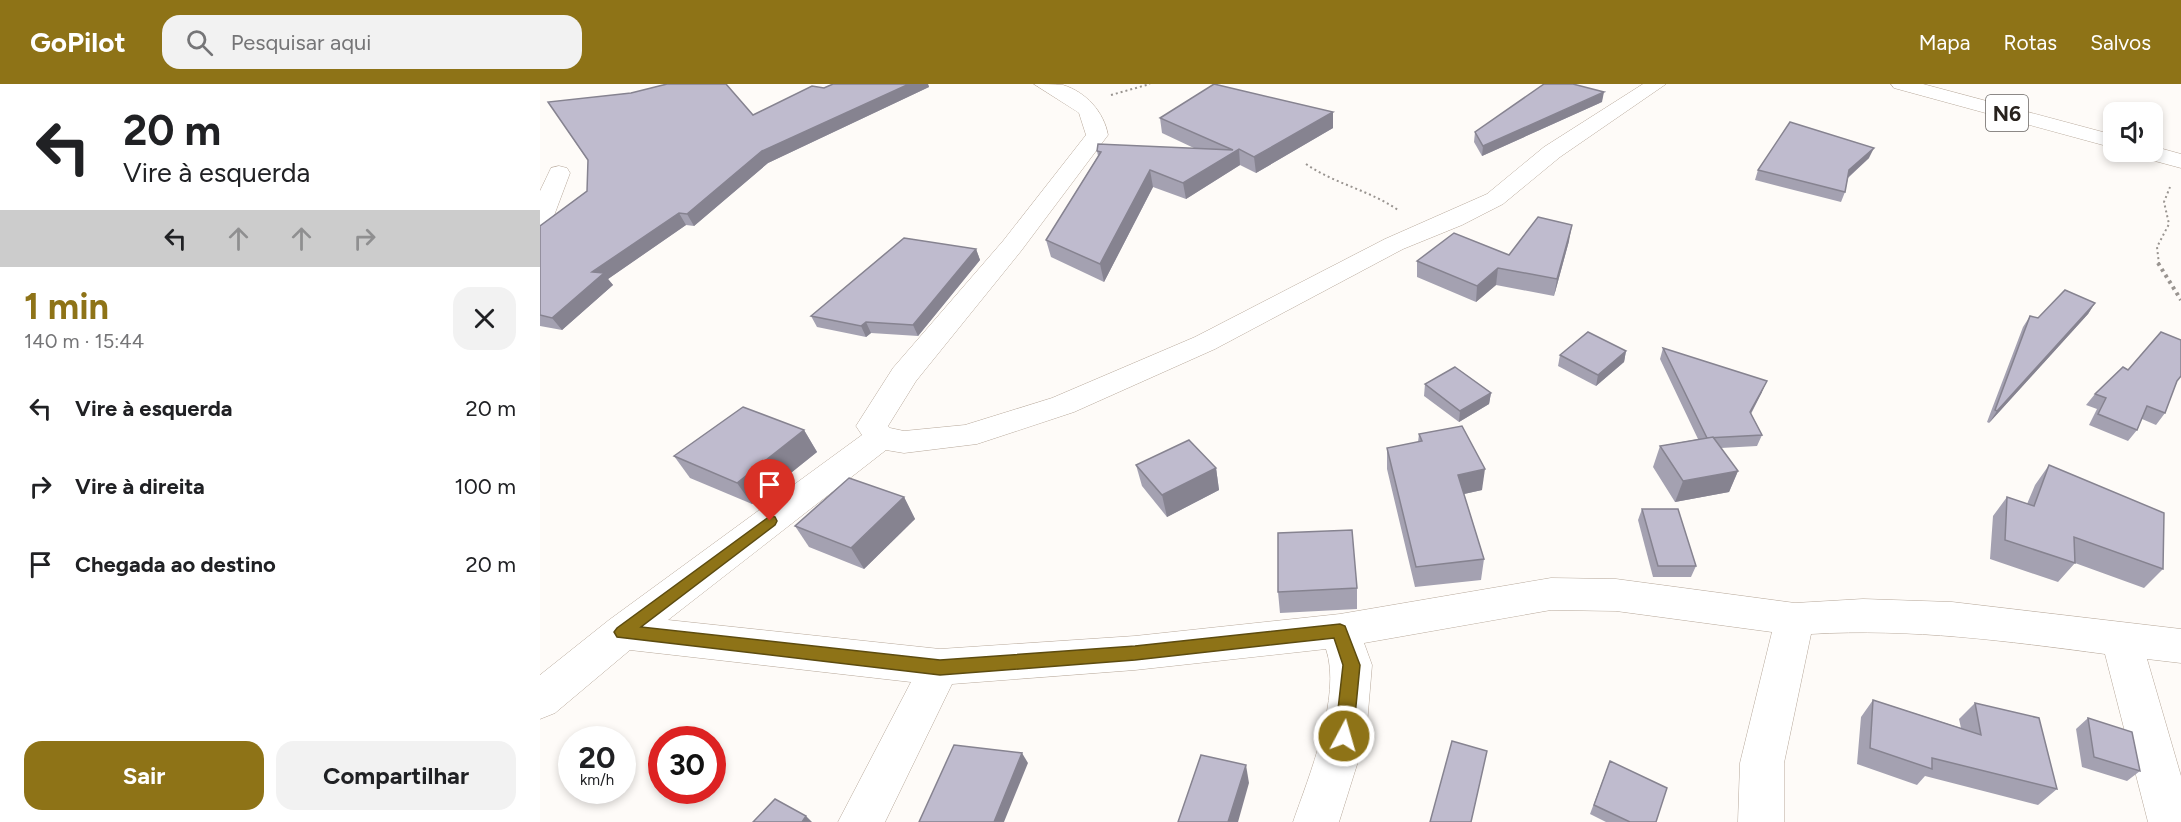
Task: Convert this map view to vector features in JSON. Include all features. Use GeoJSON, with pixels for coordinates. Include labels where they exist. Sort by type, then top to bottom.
{"type":"FeatureCollection","features":[{"type":"Feature","properties":{"kind":"main road"},"geometry":{"type":"LineString","coordinates":[[1044,84],[1082,104],[1097,127],[1096,135],[1012,246],[904,375],[872,426],[880,438],[903,442],[966,436],[1063,405],[1205,343],[1394,244],[1495,199],[1552,152],[1656,84]]}},
{"type":"Feature","properties":{"kind":"main road","name":"N6"},"geometry":{"type":"LineString","coordinates":[[1901,84],[2103,139]]}},
{"type":"Feature","properties":{"kind":"main road","name":"N6"},"geometry":{"type":"LineString","coordinates":[[1946,84],[2103,125]]}},
{"type":"Feature","properties":{"kind":"main road"},"geometry":{"type":"LineString","coordinates":[[2163,141],[2181,146]]}},
{"type":"Feature","properties":{"kind":"main road"},"geometry":{"type":"LineString","coordinates":[[2163,156],[2181,161]]}},
{"type":"Feature","properties":{"kind":"main road"},"geometry":{"type":"LineString","coordinates":[[540,221],[559,173]]}},
{"type":"Feature","properties":{"kind":"main road"},"geometry":{"type":"LineString","coordinates":[[540,700],[623,632],[880,438]]}},
{"type":"Feature","properties":{"kind":"main road"},"geometry":{"type":"LineString","coordinates":[[623,632],[940,667],[1135,653],[1340,631],[1551,594],[1616,595],[1795,619],[1863,615],[1952,618],[2181,646]]}},
{"type":"Feature","properties":{"kind":"main road"},"geometry":{"type":"LineString","coordinates":[[1761,822],[1761,763],[1795,619]]}},
{"type":"Feature","properties":{"kind":"main road"},"geometry":{"type":"LineString","coordinates":[[1316,822],[1344,736],[1352,665],[1340,631]]}},
{"type":"Feature","properties":{"kind":"main road"},"geometry":{"type":"LineString","coordinates":[[2121,637],[2171,822]]}},
{"type":"Feature","properties":{"kind":"main road"},"geometry":{"type":"LineString","coordinates":[[861,822],[940,667]]}},
{"type":"Feature","properties":{"kind":"path"},"geometry":{"type":"LineString","coordinates":[[1082,104],[1150,84]]}},
{"type":"Feature","properties":{"kind":"path"},"geometry":{"type":"LineString","coordinates":[[1306,164],[1323,176],[1378,196],[1406,215],[1434,228]]}},
{"type":"Feature","properties":{"kind":"path"},"geometry":{"type":"LineString","coordinates":[[2176,183],[2170,186],[2164,202],[2169,224],[2159,237],[2155,248],[2156,258],[2181,300]]}},
{"type":"Feature","properties":{"kind":"building"},"geometry":{"type":"Polygon","coordinates":[[[667,84],[726,84],[753,115],[812,86],[824,88],[833,84],[909,84],[762,151],[687,214],[679,213],[592,272],[604,273],[552,318],[540,315],[540,226],[587,191],[588,160],[548,102],[631,93],[667,84]]]}},
{"type":"Feature","properties":{"kind":"building"},"geometry":{"type":"Polygon","coordinates":[[[1214,84],[1333,112],[1254,157],[1239,149],[1183,183],[1150,170],[1100,264],[1046,240],[1101,152],[1097,151],[1098,144],[1233,150],[1160,118],[1214,84]]]}},
{"type":"Feature","properties":{"kind":"building"},"geometry":{"type":"Polygon","coordinates":[[[1544,84],[1573,84],[1604,92],[1483,146],[1475,132],[1544,84]]]}},
{"type":"Feature","properties":{"kind":"building"},"geometry":{"type":"Polygon","coordinates":[[[1790,122],[1874,148],[1849,170],[1845,192],[1758,170],[1790,122]]]}},
{"type":"Feature","properties":{"kind":"building"},"geometry":{"type":"Polygon","coordinates":[[[1538,217],[1572,225],[1557,279],[1498,268],[1477,286],[1417,261],[1454,233],[1509,255],[1538,217]]]}},
{"type":"Feature","properties":{"kind":"building"},"geometry":{"type":"Polygon","coordinates":[[[904,238],[976,249],[913,325],[866,322],[861,326],[811,316],[904,238]]]}},
{"type":"Feature","properties":{"kind":"building"},"geometry":{"type":"Polygon","coordinates":[[[2065,290],[2095,303],[1997,411],[1995,410],[2030,316],[2038,318],[2065,290]]]}},
{"type":"Feature","properties":{"kind":"building"},"geometry":{"type":"Polygon","coordinates":[[[1588,332],[1626,351],[1598,375],[1560,355],[1588,332]]]}},
{"type":"Feature","properties":{"kind":"building"},"geometry":{"type":"Polygon","coordinates":[[[2161,332],[2181,340],[2181,376],[2165,413],[2147,406],[2137,430],[2098,414],[2106,398],[2095,394],[2123,367],[2128,370],[2161,332]]]}},
{"type":"Feature","properties":{"kind":"building"},"geometry":{"type":"Polygon","coordinates":[[[1663,348],[1767,381],[1750,412],[1762,435],[1707,438],[1663,348]]]}},
{"type":"Feature","properties":{"kind":"building"},"geometry":{"type":"Polygon","coordinates":[[[1455,367],[1491,393],[1460,411],[1425,384],[1455,367]]]}},
{"type":"Feature","properties":{"kind":"building"},"geometry":{"type":"Polygon","coordinates":[[[743,407],[804,430],[737,483],[674,456],[743,407]]]}},
{"type":"Feature","properties":{"kind":"building"},"geometry":{"type":"Polygon","coordinates":[[[1462,426],[1485,469],[1458,475],[1484,559],[1416,567],[1387,448],[1422,441],[1419,434],[1462,426]]]}},
{"type":"Feature","properties":{"kind":"building"},"geometry":{"type":"Polygon","coordinates":[[[1713,437],[1738,471],[1683,481],[1660,446],[1713,437]]]}},
{"type":"Feature","properties":{"kind":"building"},"geometry":{"type":"Polygon","coordinates":[[[1189,440],[1216,468],[1162,495],[1136,465],[1189,440]]]}},
{"type":"Feature","properties":{"kind":"building"},"geometry":{"type":"Polygon","coordinates":[[[2049,465],[2164,513],[2163,569],[2074,537],[2075,563],[2005,540],[2007,497],[2034,506],[2049,465]]]}},
{"type":"Feature","properties":{"kind":"building"},"geometry":{"type":"Polygon","coordinates":[[[849,478],[904,497],[851,548],[795,526],[849,478]]]}},
{"type":"Feature","properties":{"kind":"building"},"geometry":{"type":"Polygon","coordinates":[[[1642,509],[1678,509],[1696,566],[1658,566],[1642,509]]]}},
{"type":"Feature","properties":{"kind":"building"},"geometry":{"type":"Polygon","coordinates":[[[1352,530],[1357,588],[1278,592],[1278,533],[1352,530]]]}},
{"type":"Feature","properties":{"kind":"building"},"geometry":{"type":"Polygon","coordinates":[[[1873,700],[1981,735],[1975,703],[2039,718],[2057,789],[1932,758],[1932,769],[1870,748],[1873,700]]]}},
{"type":"Feature","properties":{"kind":"building"},"geometry":{"type":"Polygon","coordinates":[[[2088,718],[2132,732],[2140,771],[2094,757],[2088,718]]]}},
{"type":"Feature","properties":{"kind":"building"},"geometry":{"type":"Polygon","coordinates":[[[1452,741],[1487,751],[1471,822],[1430,822],[1452,741]]]}},
{"type":"Feature","properties":{"kind":"building"},"geometry":{"type":"Polygon","coordinates":[[[954,745],[1022,753],[994,822],[919,822],[954,745]]]}},
{"type":"Feature","properties":{"kind":"building"},"geometry":{"type":"Polygon","coordinates":[[[1201,755],[1246,765],[1228,822],[1178,822],[1201,755]]]}},
{"type":"Feature","properties":{"kind":"building"},"geometry":{"type":"Polygon","coordinates":[[[1610,761],[1667,788],[1656,822],[1630,822],[1594,805],[1610,761]]]}},
{"type":"Feature","properties":{"kind":"building"},"geometry":{"type":"Polygon","coordinates":[[[775,799],[806,816],[802,822],[753,822],[775,799]]]}},
{"type":"Feature","properties":{"kind":"route"},"geometry":{"type":"LineString","coordinates":[[770,521],[623,632],[940,667],[1135,653],[1340,631],[1352,665],[1344,736]]}}]}
